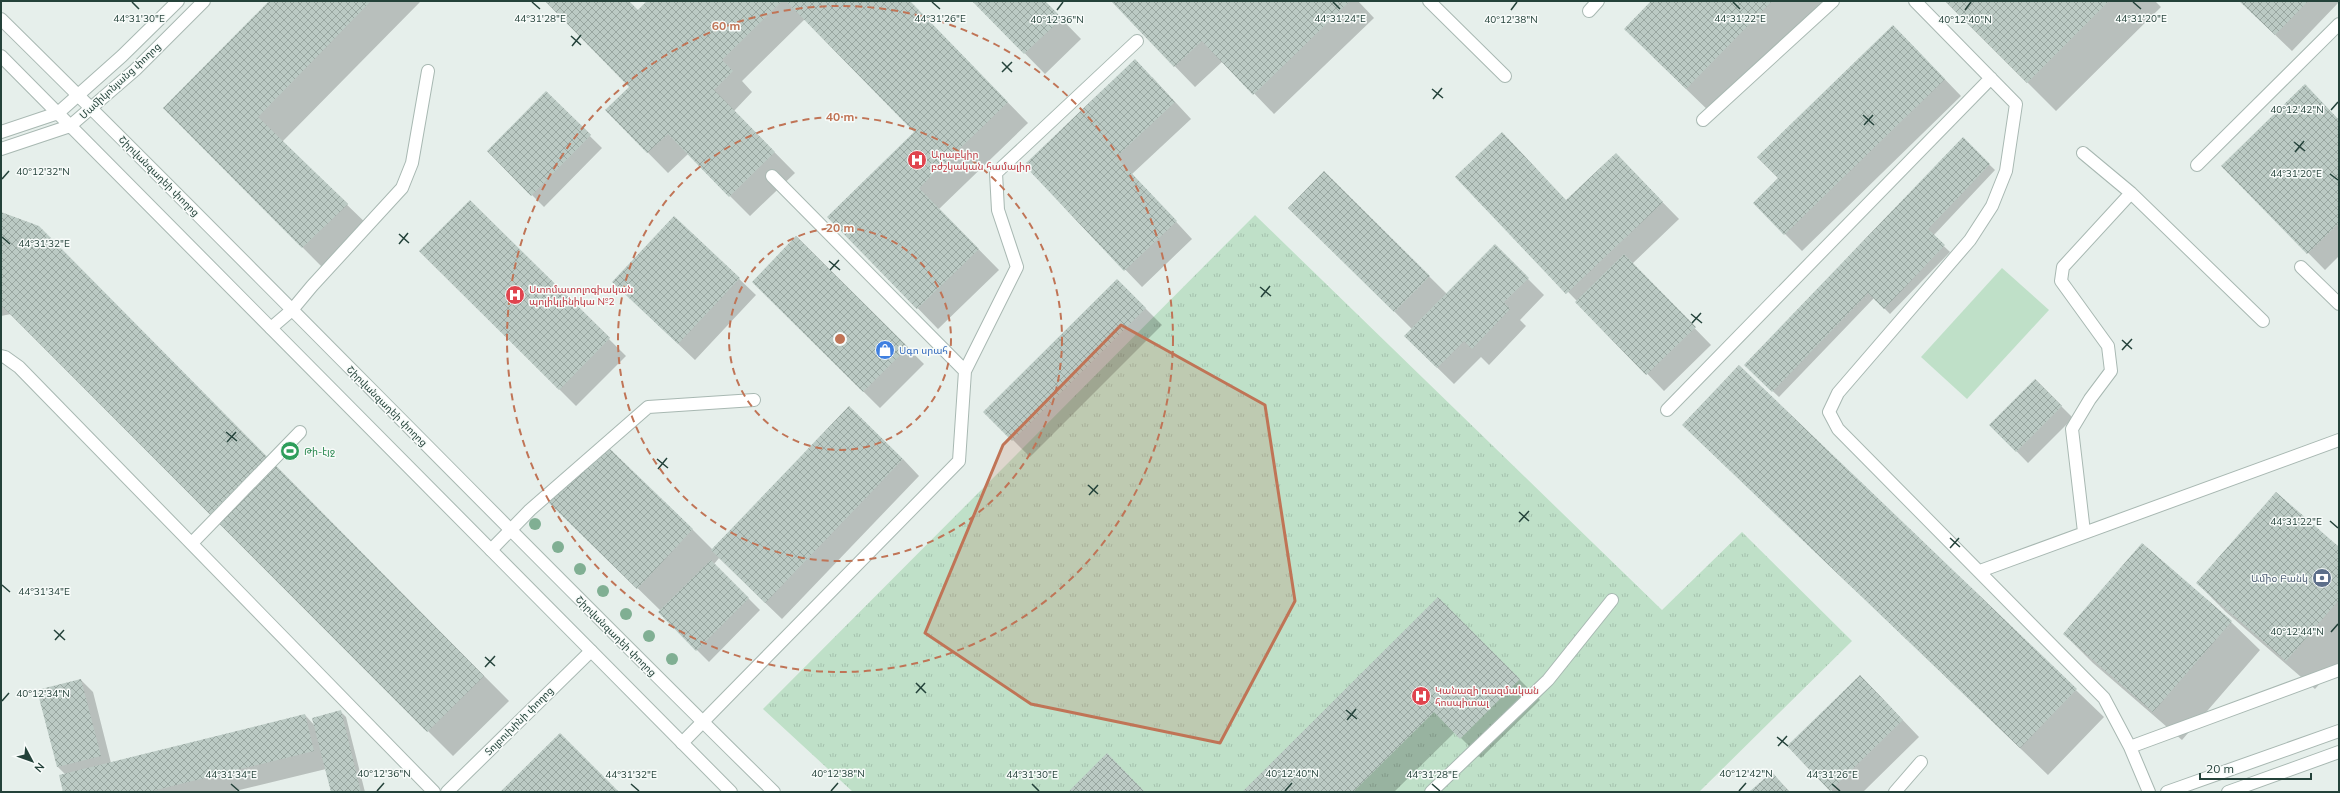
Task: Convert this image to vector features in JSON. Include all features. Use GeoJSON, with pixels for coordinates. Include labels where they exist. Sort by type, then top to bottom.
{"type":"FeatureCollection","features":[{"type":"Feature","properties":{"kind":"street","name":"Մամիկոնյանց փողոց"},"geometry":{"type":"LineString","coordinates":[[1,132],[58,113],[122,56],[178,1]]}},
{"type":"Feature","properties":{"kind":"street","name":"Մամիկոնյանց փողոց"},"geometry":{"type":"LineString","coordinates":[[1,149],[70,126],[92,108],[204,1]]}},
{"type":"Feature","properties":{"kind":"street"},"geometry":{"type":"LineString","coordinates":[[1429,1],[1505,76]]}},
{"type":"Feature","properties":{"kind":"street"},"geometry":{"type":"LineString","coordinates":[[1589,12],[1598,1]]}},
{"type":"Feature","properties":{"kind":"street"},"geometry":{"type":"LineString","coordinates":[[1703,120],[1833,1]]}},
{"type":"Feature","properties":{"kind":"street"},"geometry":{"type":"LineString","coordinates":[[1915,1],[2016,104],[2006,171],[1992,206],[1970,240],[1838,393],[1829,412],[1838,429],[2104,698],[2130,747],[2149,792]]}},
{"type":"Feature","properties":{"kind":"street","name":"Շիրվանզադեի փողոց"},"geometry":{"type":"LineString","coordinates":[[1,19],[78,96],[92,108],[510,530],[774,792]]}},
{"type":"Feature","properties":{"kind":"street"},"geometry":{"type":"LineString","coordinates":[[2197,165],[2339,24]]}},
{"type":"Feature","properties":{"kind":"street"},"geometry":{"type":"LineString","coordinates":[[682,743],[959,461],[965,372],[1017,267],[998,210],[996,173],[1137,41]]}},
{"type":"Feature","properties":{"kind":"street"},"geometry":{"type":"LineString","coordinates":[[1,56],[731,792]]}},
{"type":"Feature","properties":{"kind":"street"},"geometry":{"type":"LineString","coordinates":[[272,328],[292,310],[312,286],[402,188],[412,163],[428,71]]}},
{"type":"Feature","properties":{"kind":"street"},"geometry":{"type":"LineString","coordinates":[[1667,410],[1991,78]]}},
{"type":"Feature","properties":{"kind":"street"},"geometry":{"type":"LineString","coordinates":[[2083,153],[2131,193],[2263,321]]}},
{"type":"Feature","properties":{"kind":"street"},"geometry":{"type":"LineString","coordinates":[[772,176],[965,372]]}},
{"type":"Feature","properties":{"kind":"street"},"geometry":{"type":"LineString","coordinates":[[2084,532],[2072,430],[2090,399],[2111,371],[2108,346],[2061,281],[2063,266],[2131,193]]}},
{"type":"Feature","properties":{"kind":"street"},"geometry":{"type":"LineString","coordinates":[[2301,266],[2339,304]]}},
{"type":"Feature","properties":{"kind":"street"},"geometry":{"type":"LineString","coordinates":[[1,356],[5,357],[19,367],[434,792]]}},
{"type":"Feature","properties":{"kind":"street"},"geometry":{"type":"LineString","coordinates":[[491,550],[530,510],[648,407],[754,400]]}},
{"type":"Feature","properties":{"kind":"street"},"geometry":{"type":"LineString","coordinates":[[192,543],[300,432]]}},
{"type":"Feature","properties":{"kind":"street"},"geometry":{"type":"LineString","coordinates":[[1980,571],[2339,440]]}},
{"type":"Feature","properties":{"kind":"street"},"geometry":{"type":"LineString","coordinates":[[1431,792],[1548,680],[1612,600]]}},
{"type":"Feature","properties":{"kind":"street","name":"Տոլբուխինի փողոց"},"geometry":{"type":"LineString","coordinates":[[447,792],[591,651]]}},
{"type":"Feature","properties":{"kind":"street"},"geometry":{"type":"LineString","coordinates":[[2130,747],[2339,670]]}},
{"type":"Feature","properties":{"kind":"street"},"geometry":{"type":"LineString","coordinates":[[2167,792],[2339,731]]}},
{"type":"Feature","properties":{"kind":"street"},"geometry":{"type":"LineString","coordinates":[[2228,792],[2339,752]]}},
{"type":"Feature","properties":{"kind":"street"},"geometry":{"type":"LineString","coordinates":[[1895,792],[1921,762]]}},
{"type":"Feature","properties":{"kind":"highlighted area"},"geometry":{"type":"Polygon","coordinates":[[[1121,325],[1265,405],[1295,601],[1220,743],[1031,704],[925,633],[1003,445],[1121,325]]]}},
{"type":"Feature","properties":{"kind":"green space"},"geometry":{"type":"Polygon","coordinates":[[[1255,215],[1662,610],[1742,532],[1852,641],[1699,792],[853,792],[763,709],[1255,215]]]}},
{"type":"Feature","properties":{"kind":"green space"},"geometry":{"type":"Polygon","coordinates":[[[2002,268],[2049,310],[1967,399],[1921,357],[2002,268]]]}},
{"type":"Feature","properties":{"kind":"building"},"geometry":{"type":"Polygon","coordinates":[[[269,1],[371,1],[258,117],[348,204],[302,248],[163,108],[269,1]]]}},
{"type":"Feature","properties":{"kind":"building"},"geometry":{"type":"Polygon","coordinates":[[[545,1],[629,1],[638,10],[647,1],[782,1],[722,60],[733,71],[714,90],[775,152],[729,197],[668,134],[647,153],[605,110],[629,87],[545,1]]]}},
{"type":"Feature","properties":{"kind":"building","name":"Արաբկիր բժշկական համալիր"},"geometry":{"type":"Polygon","coordinates":[[[786,1],[910,1],[1008,102],[919,188],[979,249],[917,309],[827,217],[914,132],[786,1]]]}},
{"type":"Feature","properties":{"kind":"building"},"geometry":{"type":"Polygon","coordinates":[[[972,1],[1045,1],[1062,18],[1024,54],[972,1]]]}},
{"type":"Feature","properties":{"kind":"building"},"geometry":{"type":"Polygon","coordinates":[[[1111,1],[1350,1],[1253,95],[1202,41],[1174,67],[1111,1]]]}},
{"type":"Feature","properties":{"kind":"building"},"geometry":{"type":"Polygon","coordinates":[[[1651,1],[1772,1],[1686,89],[1624,29],[1651,1]]]}},
{"type":"Feature","properties":{"kind":"building"},"geometry":{"type":"Polygon","coordinates":[[[1945,1],[2109,1],[2027,83],[1945,1]]]}},
{"type":"Feature","properties":{"kind":"building"},"geometry":{"type":"Polygon","coordinates":[[[2239,1],[2308,1],[2275,35],[2239,1]]]}},
{"type":"Feature","properties":{"kind":"building"},"geometry":{"type":"Polygon","coordinates":[[[1893,25],[1945,79],[1784,235],[1753,203],[1778,178],[1757,157],[1893,25]]]}},
{"type":"Feature","properties":{"kind":"building"},"geometry":{"type":"Polygon","coordinates":[[[1135,59],[1175,102],[1116,157],[1177,221],[1124,271],[1024,165],[1135,59]]]}},
{"type":"Feature","properties":{"kind":"building"},"geometry":{"type":"Polygon","coordinates":[[[2305,84],[2339,120],[2339,223],[2307,254],[2221,166],[2305,84]]]}},
{"type":"Feature","properties":{"kind":"building"},"geometry":{"type":"Polygon","coordinates":[[[546,91],[591,135],[531,196],[487,151],[546,91]]]}},
{"type":"Feature","properties":{"kind":"building"},"geometry":{"type":"Polygon","coordinates":[[[1502,132],[1566,200],[1616,153],[1663,202],[1566,294],[1455,177],[1502,132]]]}},
{"type":"Feature","properties":{"kind":"building"},"geometry":{"type":"Polygon","coordinates":[[[1963,137],[1990,164],[1928,229],[1945,245],[1884,309],[1868,293],[1772,392],[1744,365],[1963,137]]]}},
{"type":"Feature","properties":{"kind":"building"},"geometry":{"type":"Polygon","coordinates":[[[1324,171],[1430,276],[1394,312],[1288,208],[1324,171]]]}},
{"type":"Feature","properties":{"kind":"building","name":"Ստոմատոլոգիական պոլիկլինիկա №2"},"geometry":{"type":"Polygon","coordinates":[[[470,200],[610,338],[559,390],[419,251],[470,200]]]}},
{"type":"Feature","properties":{"kind":"building"},"geometry":{"type":"Polygon","coordinates":[[[1,212],[39,226],[484,676],[427,732],[1,305],[1,212]]]}},
{"type":"Feature","properties":{"kind":"building"},"geometry":{"type":"Polygon","coordinates":[[[674,216],[740,278],[678,344],[612,282],[674,216]]]}},
{"type":"Feature","properties":{"kind":"building"},"geometry":{"type":"Polygon","coordinates":[[[796,236],[908,347],[863,392],[752,282],[796,236]]]}},
{"type":"Feature","properties":{"kind":"building"},"geometry":{"type":"Polygon","coordinates":[[[1495,244],[1529,278],[1504,302],[1510,309],[1472,349],[1464,341],[1437,368],[1404,336],[1495,244]]]}},
{"type":"Feature","properties":{"kind":"building"},"geometry":{"type":"Polygon","coordinates":[[[1624,254],[1696,327],[1646,375],[1575,302],[1624,254]]]}},
{"type":"Feature","properties":{"kind":"building"},"geometry":{"type":"Polygon","coordinates":[[[1117,279],[1146,308],[1012,441],[983,412],[1117,279]]]}},
{"type":"Feature","properties":{"kind":"building"},"geometry":{"type":"Polygon","coordinates":[[[1739,365],[2077,689],[2020,748],[1682,425],[1739,365]]]}},
{"type":"Feature","properties":{"kind":"building"},"geometry":{"type":"Polygon","coordinates":[[[2035,379],[2062,406],[2016,452],[1989,425],[2035,379]]]}},
{"type":"Feature","properties":{"kind":"building"},"geometry":{"type":"Polygon","coordinates":[[[849,406],[903,459],[765,603],[711,550],[849,406]]]}},
{"type":"Feature","properties":{"kind":"building"},"geometry":{"type":"Polygon","coordinates":[[[607,446],[693,529],[637,589],[548,502],[607,446]]]}},
{"type":"Feature","properties":{"kind":"building"},"geometry":{"type":"Polygon","coordinates":[[[2276,492],[2339,547],[2339,600],[2286,661],[2196,583],[2276,492]]]}},
{"type":"Feature","properties":{"kind":"building"},"geometry":{"type":"Polygon","coordinates":[[[2142,543],[2232,621],[2153,712],[2063,634],[2142,543]]]}},
{"type":"Feature","properties":{"kind":"building"},"geometry":{"type":"Polygon","coordinates":[[[711,560],[749,598],[696,651],[658,612],[711,560]]]}},
{"type":"Feature","properties":{"kind":"building","name":"Կանազի ռազմական հոսպիտալ"},"geometry":{"type":"Polygon","coordinates":[[[1438,597],[1520,679],[1460,739],[1434,712],[1353,792],[1242,792],[1438,597]]]}},
{"type":"Feature","properties":{"kind":"building"},"geometry":{"type":"Polygon","coordinates":[[[1860,675],[1903,720],[1830,791],[1787,746],[1860,675]]]}},
{"type":"Feature","properties":{"kind":"building"},"geometry":{"type":"Polygon","coordinates":[[[81,679],[101,756],[57,767],[37,690],[81,679]]]}},
{"type":"Feature","properties":{"kind":"building"},"geometry":{"type":"Polygon","coordinates":[[[341,710],[361,792],[331,792],[312,718],[341,710]]]}},
{"type":"Feature","properties":{"kind":"building"},"geometry":{"type":"Polygon","coordinates":[[[305,714],[314,751],[148,792],[63,792],[59,775],[305,714]]]}},
{"type":"Feature","properties":{"kind":"building"},"geometry":{"type":"Polygon","coordinates":[[[560,733],[619,792],[500,792],[560,733]]]}},
{"type":"Feature","properties":{"kind":"building"},"geometry":{"type":"Polygon","coordinates":[[[1107,753],[1145,792],[1068,792],[1107,753]]]}},
{"type":"Feature","properties":{"kind":"building"},"geometry":{"type":"Polygon","coordinates":[[[1772,772],[1789,792],[1749,792],[1772,772]]]}},
{"type":"Feature","properties":{"kind":"place","name":"Արաբկիր բժշկական համալիր"},"geometry":{"type":"Point","coordinates":[917,160]}},
{"type":"Feature","properties":{"kind":"place","name":"Ստոմատոլոգիական պոլիկլինիկա №2"},"geometry":{"type":"Point","coordinates":[515,295]}},
{"type":"Feature","properties":{"kind":"place","name":"Սգո սրահ"},"geometry":{"type":"Point","coordinates":[885,350]}},
{"type":"Feature","properties":{"kind":"place","name":"Թի-էյջ"},"geometry":{"type":"Point","coordinates":[290,451]}},
{"type":"Feature","properties":{"kind":"place","name":"Ամիօ Բանկ"},"geometry":{"type":"Point","coordinates":[2322,578]}},
{"type":"Feature","properties":{"kind":"place","name":"Կանազի ռազմական հոսպիտալ"},"geometry":{"type":"Point","coordinates":[1421,696]}}]}
